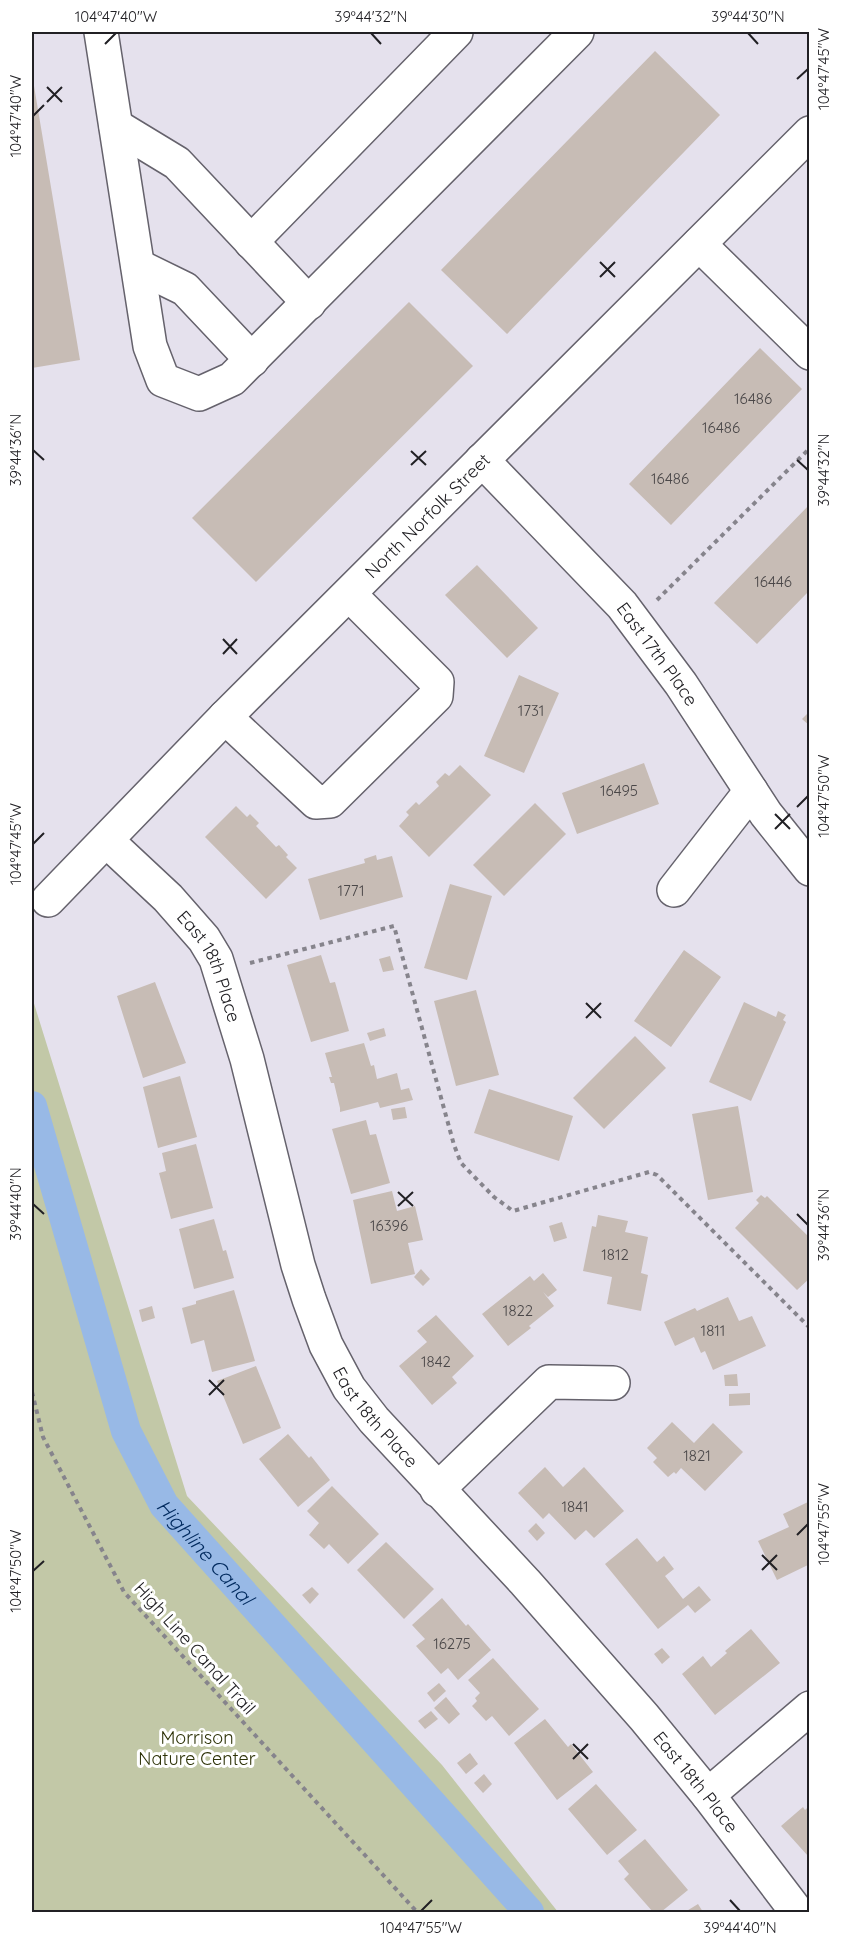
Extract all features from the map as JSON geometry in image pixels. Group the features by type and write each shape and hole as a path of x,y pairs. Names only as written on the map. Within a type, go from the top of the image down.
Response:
{"street":[{"path":"101,32 150,346 164,380 199,394 232,379 252,360 565,36"},
{"path":"251,242 456,32"},
{"path":"116,126 177,163 309,303"},
{"name":"North Norfolk Street","path":"48,900 225,717 810,134"},
{"path":"699,244 810,353"},
{"path":"138,266 185,289 252,360"},
{"name":"East 17th Place","path":"482,460 621,605 681,684 766,814 810,869"},
{"path":"225,717 316,802 330,801 436,696 437,682 349,594"},
{"path":"674,890 751,791"},
{"name":"East 18th Place","path":"107,841 168,898 204,939 216,959 246,1059 298,1265 326,1345 349,1388 374,1420 532,1590 644,1717 708,1795 796,1912"},
{"path":"437,1490 549,1382 613,1383"},
{"path":"708,1795 810,1708"}],"path":[{"path":"654,603 810,448"},
{"path":"250,963 394,926 454,1145 461,1163 494,1197 513,1211 650,1172 657,1175 810,1328"},
{"name":"High Line Canal Trail","path":"32,1392 44,1437 124,1592 417,1912"}],"green space":[{"name":"Morrison Nature Center","path":"32,997 187,1496 442,1765 558,1912 32,1912"}],"building":[{"path":"655,51 720,115 507,334 441,270"},
{"path":"32,74 80,360 32,368"},
{"path":"409,302 473,366 256,582 192,518"},
{"path":"760,348 802,389 671,525 629,484"},
{"path":"810,504 810,590 757,644 714,603"},
{"path":"477,565 538,628 507,658 445,595"},
{"path":"519,675 559,693 524,773 484,756"},
{"path":"810,711 810,726 802,719"},
{"path":"644,763 659,804 577,834 562,793"},
{"path":"460,765 491,795 429,857 399,826 409,815 406,812 416,802 419,805 439,786 436,782 445,773 449,776"},
{"path":"535,803 566,834 504,896 473,865"},
{"path":"236,806 247,817 250,814 259,823 256,826 276,847 279,845 288,855 286,857 297,868 266,899 205,837"},
{"path":"376,855 377,860 392,856 403,897 320,920 308,879 365,863 364,859"},
{"path":"450,884 492,896 467,980 424,968"},
{"path":"684,950 721,977 671,1047 634,1021"},
{"path":"321,955 330,983 335,982 349,1031 311,1042 287,965"},
{"path":"390,956 394,970 383,972 379,959"},
{"path":"155,982 186,1063 143,1078 117,996"},
{"path":"476,990 499,1075 456,1086 434,1001"},
{"path":"744,1002 776,1017 778,1011 786,1015 783,1020 786,1022 751,1101 709,1082"},
{"path":"384,1028 386,1036 370,1041 367,1033"},
{"path":"635,1036 666,1068 604,1129 573,1098"},
{"path":"364,1043 371,1066 374,1065 377,1079 397,1073 401,1090 409,1088 413,1100 380,1108 378,1102 340,1112 334,1083 331,1083 329,1077 332,1077 325,1053"},
{"path":"180,1076 197,1137 158,1148 143,1087"},
{"path":"489,1089 573,1116 559,1161 474,1133"},
{"path":"738,1106 753,1192 708,1200 692,1114"},
{"path":"405,1107 407,1118 393,1120 391,1109"},
{"path":"366,1120 370,1135 376,1134 390,1183 351,1194 332,1129"},
{"path":"196,1144 213,1208 171,1219 159,1173 166,1171 162,1153"},
{"path":"392,1191 397,1211 415,1206 423,1240 408,1243 415,1274 371,1284 353,1200"},
{"path":"761,1195 765,1198 767,1196 810,1238 810,1278 797,1290 735,1228 759,1203 756,1200"},
{"path":"598,1215 628,1221 625,1232 648,1237 641,1273 648,1275 641,1311 607,1304 612,1277 583,1271 592,1226 596,1227"},
{"path":"214,1219 234,1278 194,1289 179,1229"},
{"path":"562,1222 567,1238 554,1242 549,1226"},
{"path":"421,1269 430,1279 423,1286 414,1277"},
{"path":"543,1273 557,1290 548,1297 543,1292 554,1306 508,1346 482,1314 530,1276 534,1281"},
{"path":"234,1290 255,1361 212,1372 204,1340 191,1344 182,1308 196,1304 196,1301"},
{"path":"728,1297 739,1321 752,1316 766,1346 713,1370 705,1351 701,1353 694,1337 675,1346 664,1322"},
{"path":"152,1306 155,1318 142,1322 139,1310"},
{"path":"436,1315 474,1356 452,1377 457,1383 432,1405 399,1366 427,1342 417,1331"},
{"path":"256,1366 281,1428 243,1444 217,1381"},
{"path":"737,1374 738,1386 725,1386 724,1375"},
{"path":"750,1393 750,1405 729,1406 729,1394"},
{"path":"672,1422 694,1443 713,1423 743,1452 705,1491 681,1468 676,1474 674,1472 668,1477 653,1462 657,1458 647,1448"},
{"path":"288,1434 309,1458 311,1456 330,1480 298,1507 259,1459"},
{"path":"545,1467 563,1487 584,1467 624,1511 594,1538 586,1530 575,1540 549,1513 543,1519 518,1493"},
{"path":"332,1486 379,1534 348,1564 329,1544 324,1549 309,1535 319,1523 307,1511"},
{"path":"808,1502 810,1506 810,1564 777,1580 758,1541 789,1527 783,1514"},
{"path":"536,1523 545,1533 537,1541 528,1531"},
{"path":"637,1538 657,1562 664,1556 674,1569 665,1576 683,1599 699,1586 711,1600 695,1613 688,1605 658,1629 605,1564"},
{"path":"386,1542 434,1589 404,1619 357,1570"},
{"path":"312,1587 319,1594 310,1604 302,1595"},
{"path":"442,1598 491,1650 458,1680 448,1668 441,1674 416,1646 425,1639 412,1625"},
{"path":"751,1629 780,1663 715,1715 682,1674 703,1656 711,1667 727,1653 725,1651"},
{"path":"662,1648 670,1657 662,1664 654,1654"},
{"path":"493,1658 539,1709 509,1736 492,1716 486,1721 472,1706 480,1693 468,1680"},
{"path":"439,1683 446,1691 434,1702 427,1693"},
{"path":"446,1697 460,1714 449,1724 434,1708"},
{"path":"431,1711 438,1719 425,1729 418,1721"},
{"path":"545,1719 568,1747 571,1744 593,1772 557,1800 514,1743"},
{"path":"470,1753 478,1764 466,1774 457,1763"},
{"path":"484,1774 492,1784 483,1793 474,1783"},
{"path":"596,1784 637,1830 607,1855 568,1809"},
{"path":"810,1805 810,1854 808,1856 781,1826 803,1807 805,1810"},
{"path":"645,1839 688,1890 661,1912 653,1912 624,1879 629,1874 618,1861"},
{"path":"698,1904 703,1912 685,1912"}],"waterway":[{"name":"Highline Canal","path":"32,1106 126,1431 164,1505 529,1912"}]}
